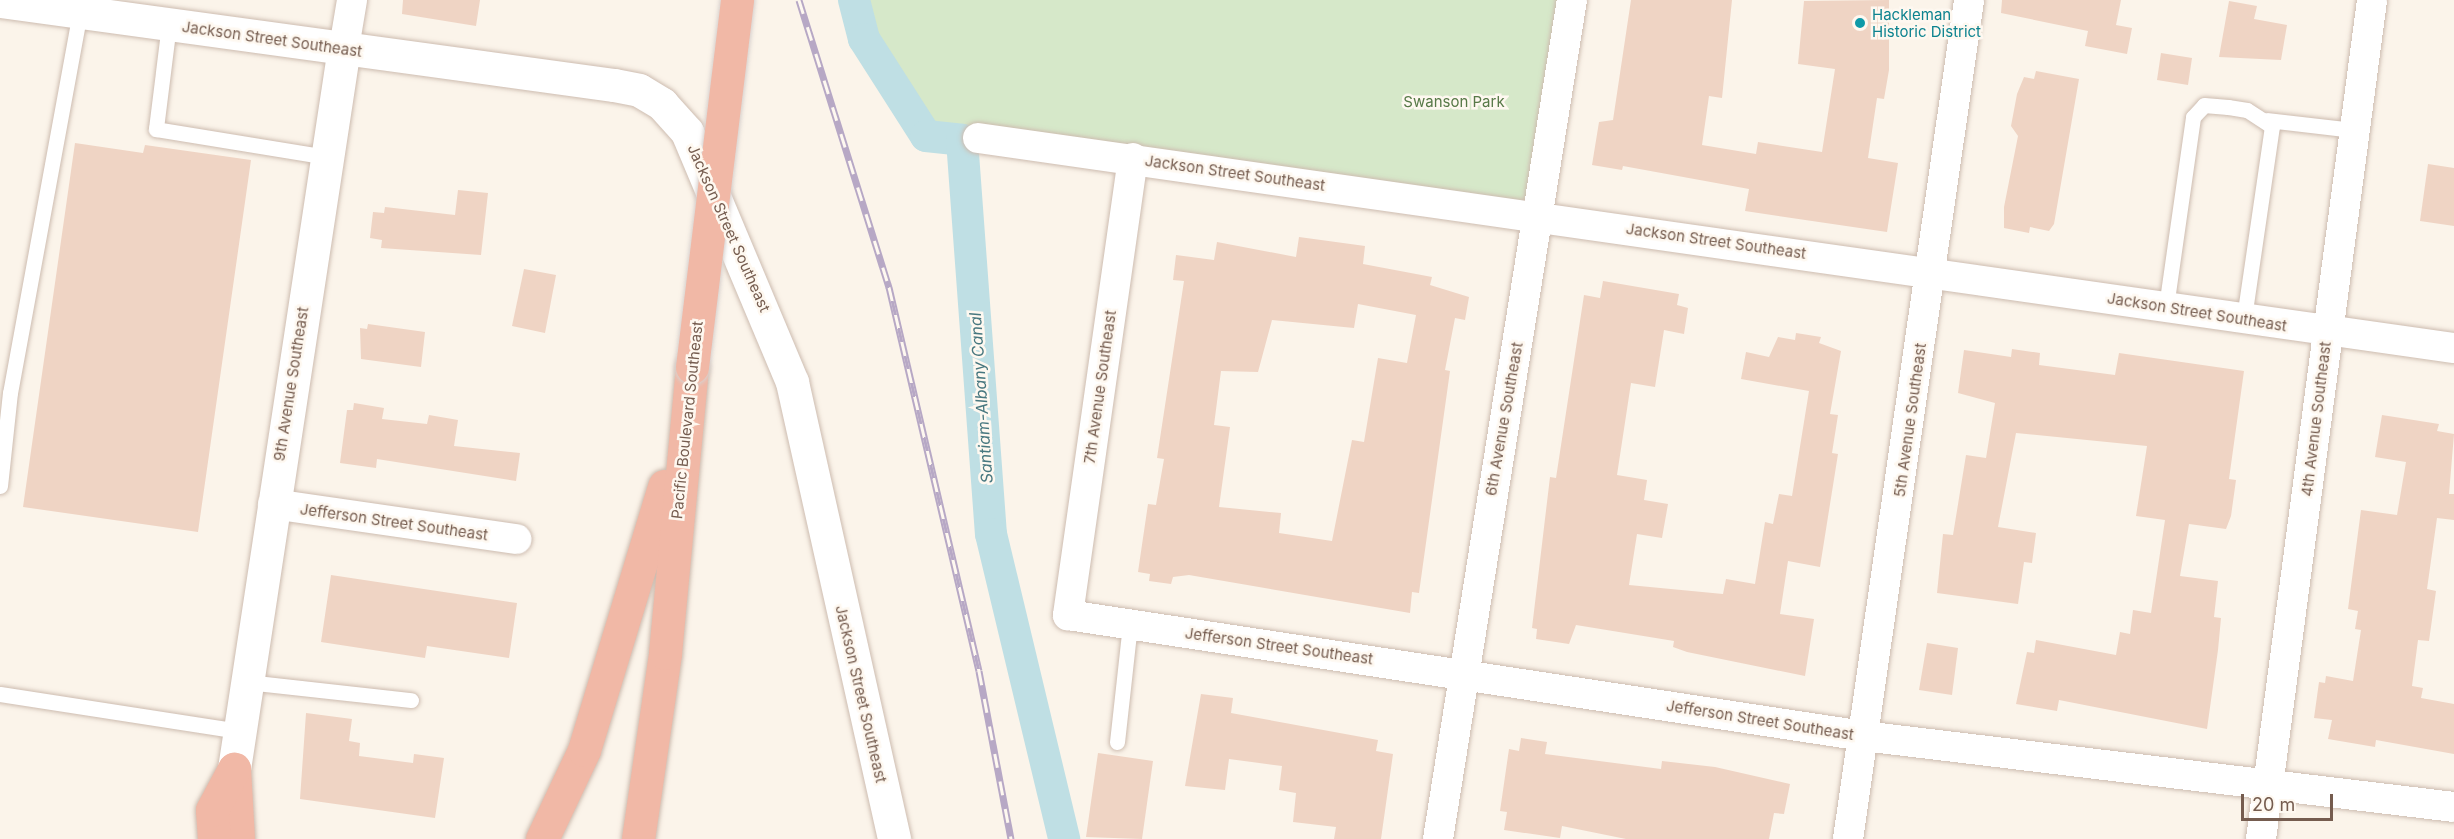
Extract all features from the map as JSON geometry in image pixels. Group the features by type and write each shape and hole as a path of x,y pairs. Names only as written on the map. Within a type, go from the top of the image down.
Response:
{"highway":[{"name":"Pacific Boulevard Southeast","path":"638,839 664,653 684,418 737,0"},
{"path":"542,835 612,670 684,418"},
{"path":"214,839 213,810 234,770"},
{"path":"234,770 238,839"}],"street":[{"name":"9th Avenue Southeast","path":"234,770 352,0"},
{"name":"6th Avenue Southeast","path":"1438,839 1461,672 1539,215 1572,0"},
{"name":"5th Avenue Southeast","path":"1848,839 1932,272 1969,0"},
{"name":"4th Avenue Southeast","path":"2261,839 2373,0"},
{"name":"Jackson Street Southeast","path":"0,1 639,90 662,104 687,132 792,382 894,839"},
{"name":"Jackson Street Southeast","path":"978,138 1539,215 2166,308 2454,348"},
{"name":"7th Avenue Southeast","path":"1068,615 1133,159"},
{"name":"Jefferson Street Southeast","path":"273,504 516,539"},
{"name":"Jefferson Street Southeast","path":"1068,615 1461,672 1863,736 2454,807"}],"lane":[{"path":"0,486 10,393 80,12"},
{"path":"169,24 156,129 327,157"},
{"path":"2166,308 2196,112 2210,104 2247,110 2267,120 2354,130"},
{"path":"2244,319 2272,138 2267,120"},
{"path":"1117,742 1130,625"},
{"path":"247,682 411,700"},
{"path":"0,694 239,731"}],"green space":[{"name":"Swanson Park","path":"854,0 1572,0 1539,215 926,136 864,39"}],"building":[{"path":"403,0 480,0 476,26 402,14"},
{"path":"1631,0 1732,0 1722,98 1709,96 1702,145 1756,154 1758,142 1822,152 1835,69 1798,64 1804,1 1889,0 1889,70 1884,99 1877,98 1868,158 1898,163 1887,232 1745,211 1749,189 1623,166 1622,170 1592,165 1599,122 1613,120"},
{"path":"2002,0 2121,0 2116,25 2132,28 2127,54 2085,46 2088,31 2001,13"},
{"path":"2229,1 2257,6 2254,19 2287,25 2281,60 2219,57"},
{"path":"2161,53 2192,58 2188,85 2157,80"},
{"path":"2036,71 2079,79 2054,224 2049,231 2030,227 2029,233 2004,228 2004,207 2018,136 2011,126 2017,94 2024,77 2034,79"},
{"path":"75,143 143,153 145,145 251,160 198,532 23,507"},
{"path":"2428,164 2454,168 2454,226 2420,221"},
{"path":"458,190 488,193 481,255 381,248 382,240 370,238 373,212 384,213 385,207 455,215"},
{"path":"1299,237 1365,246 1363,264 1432,277 1430,285 1469,297 1465,320 1455,318 1445,370 1450,371 1419,593 1412,592 1410,613 1189,575 1173,577 1171,584 1149,581 1150,574 1138,572 1148,504 1156,505 1164,459 1157,458 1184,281 1173,280 1176,255 1214,260 1217,242 1296,257","holes":["1358,304 1416,315 1407,363 1378,358 1364,442 1352,440 1332,541 1279,533 1281,513 1219,507 1230,427 1214,425 1221,371 1258,372 1272,320 1354,328"]},
{"path":"524,269 556,275 545,333 512,326"},
{"path":"1603,281 1679,294 1677,305 1688,308 1684,334 1664,330 1655,387 1631,383 1617,475 1647,480 1644,500 1668,504 1662,538 1637,534 1629,585 1723,594 1726,579 1755,584 1765,522 1773,524 1779,494 1792,496 1809,391 1741,379 1746,352 1769,357 1778,337 1795,340 1796,333 1821,337 1819,343 1841,351 1830,414 1838,415 1832,453 1838,454 1820,567 1788,561 1780,614 1814,619 1805,676 1687,652 1673,647 1674,641 1576,625 1569,644 1536,639 1537,629 1532,628 1550,477 1556,478 1584,295 1600,298"},
{"path":"368,324 425,332 421,367 361,359 360,328 367,329"},
{"path":"2012,349 2040,353 2039,365 2115,375 2119,353 2244,371 2229,479 2236,480 2231,516 2226,529 2189,524 2180,576 2218,581 2214,617 2221,618 2207,729 2059,700 2057,711 2016,704 2027,652 2034,653 2036,640 2116,655 2120,632 2130,634 2133,610 2151,613 2165,520 2136,516 2147,446 2016,433 1998,527 2036,533 2032,563 2024,562 2018,604 1937,593 1943,534 1953,535 1966,455 1986,458 1995,403 1958,393 1964,350 2011,357"},
{"path":"354,403 384,408 382,419 427,424 429,415 458,420 454,446 520,453 516,481 377,459 376,468 340,463 347,410 353,410"},
{"path":"2382,415 2439,424 2437,431 2454,434 2449,494 2454,494 2454,520 2437,518 2427,589 2436,591 2429,641 2418,640 2412,686 2423,688 2421,698 2454,704 2454,754 2376,740 2375,747 2328,739 2332,720 2314,718 2319,682 2325,683 2326,676 2353,681 2361,630 2355,629 2358,611 2348,609 2361,510 2397,515 2406,462 2375,457"},
{"path":"331,575 517,603 509,658 427,646 425,658 321,642"},
{"path":"1927,643 1958,648 1952,695 1919,690"},
{"path":"1201,694 1233,698 1231,713 1378,740 1376,751 1393,754 1381,839 1334,839 1336,827 1293,822 1296,793 1279,790 1282,766 1229,759 1225,790 1185,786"},
{"path":"306,713 352,719 349,741 360,743 359,756 413,763 414,754 444,758 435,818 300,799"},
{"path":"1521,738 1547,742 1545,754 1661,769 1662,761 1715,767 1790,784 1784,814 1774,813 1769,839 1626,839 1562,826 1560,838 1504,830 1507,812 1500,811 1509,749 1519,751"},
{"path":"1098,753 1153,761 1142,839 1086,837"}],"waterway":[{"name":"Santiam-Albany Canal","path":"854,0 864,39 926,136 962,140 991,534 1064,839"}],"railway":[{"path":"799,0 889,287 979,671 1011,839"}],"place":[{"name":"Hackleman Historic District","path":"1860,23"}]}
